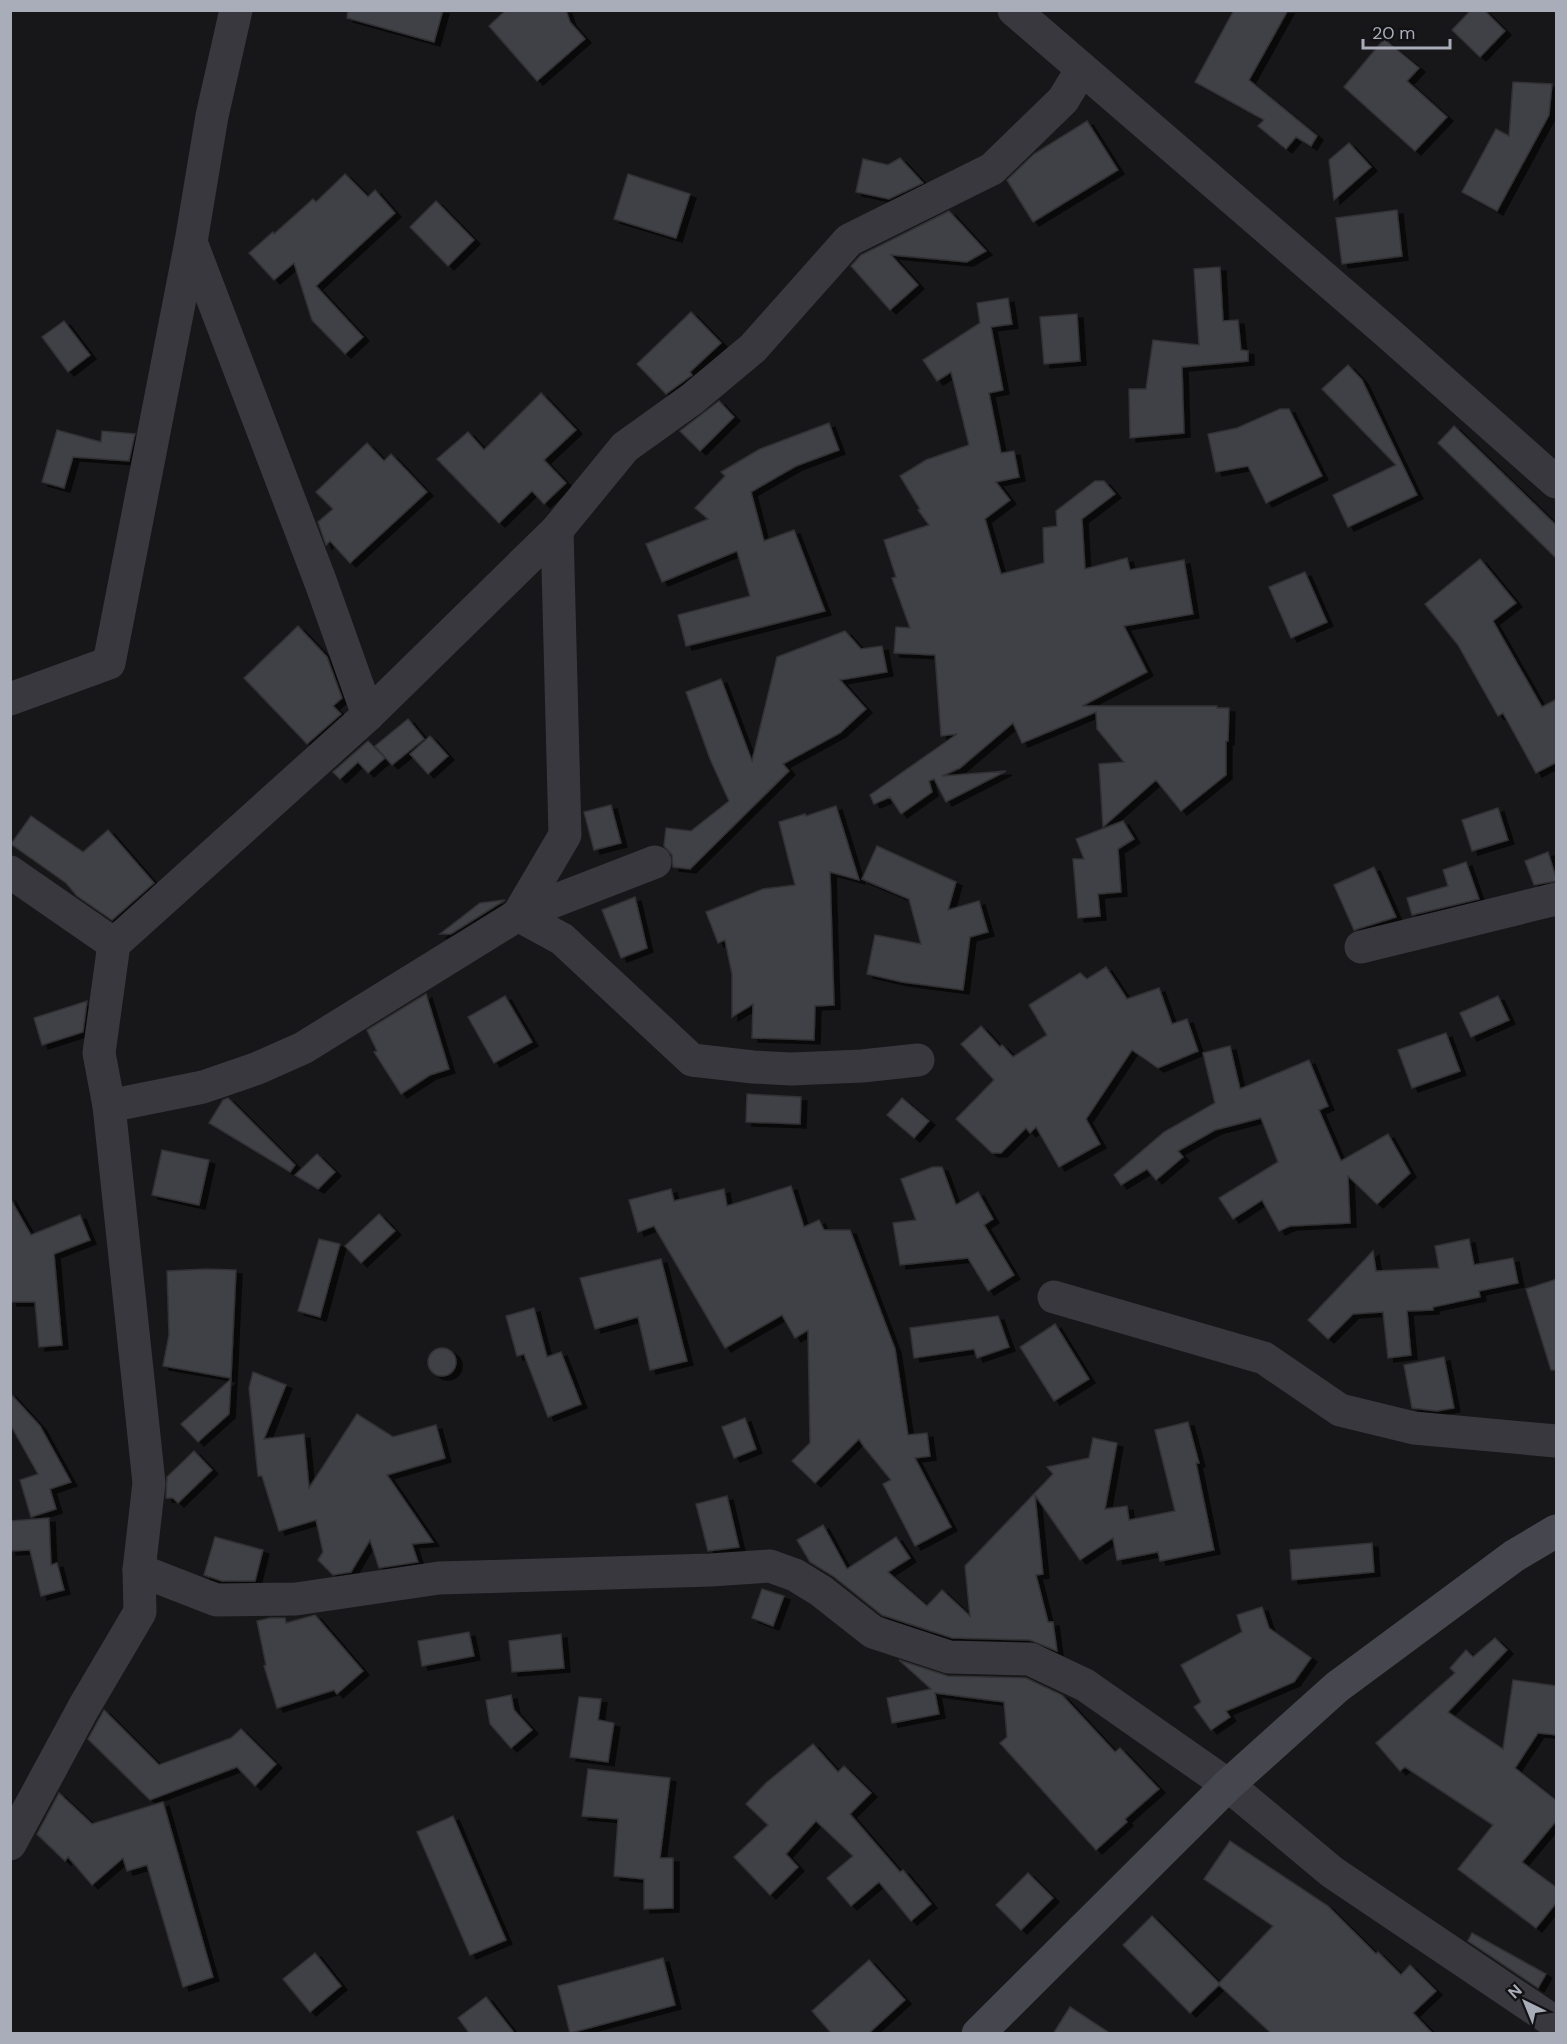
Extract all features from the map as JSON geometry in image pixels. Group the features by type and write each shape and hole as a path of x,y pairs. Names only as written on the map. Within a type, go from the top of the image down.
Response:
{"street":[{"path":"10,699 109,663 191,242 212,116 236,10"},
{"path":"1014,10 1557,482"},
{"path":"10,1844 84,1707 140,1612 139,1570 149,1483 109,1106 99,1053 114,944 368,715 557,530 626,447 692,399 753,348 849,240 992,169 1063,100 1082,69"},
{"path":"191,242 321,584 368,715"},
{"path":"518,915 565,835 557,530"},
{"path":"109,1106 203,1087 258,1068 303,1048 518,915 654,862"},
{"path":"10,872 114,944"},
{"path":"1361,947 1557,899"},
{"path":"518,915 562,939 692,1060 791,1069 862,1066 918,1060"},
{"path":"1054,1297 1264,1358 1340,1410 1414,1428 1557,1441"},
{"path":"978,2034 1228,1785 1337,1687 1514,1556 1557,1531"},
{"path":"139,1570 216,1600 296,1599 439,1578 711,1570 770,1566 795,1575 820,1591 873,1632 949,1657 1030,1659 1085,1685 1228,1785 1332,1872 1557,2023"}],"building":[{"path":"348,10 443,10 434,42 347,18"},
{"path":"506,10 566,10 570,22 585,39 537,81 489,26"},
{"path":"1234,10 1288,10 1249,80 1317,136 1311,146 1296,137 1286,149 1258,126 1264,120 1195,82"},
{"path":"1471,10 1484,10 1505,31 1480,57 1452,30"},
{"path":"1384,39 1419,68 1407,81 1447,117 1415,151 1344,87"},
{"path":"1513,82 1552,84 1549,115 1497,211 1462,192 1496,129 1509,136"},
{"path":"1087,121 1118,170 1033,222 1007,180 1034,154"},
{"path":"1349,143 1371,167 1334,200 1329,160"},
{"path":"900,158 923,183 889,199 856,192 863,159 888,165"},
{"path":"345,174 368,197 375,190 395,213 316,286 363,337 345,354 312,320 294,263 274,280 249,253 313,199 316,202"},
{"path":"628,174 690,194 676,238 614,219"},
{"path":"436,201 474,240 448,266 410,227"},
{"path":"1397,210 1402,256 1342,264 1336,218"},
{"path":"949,211 986,251 967,262 891,255 918,285 890,310 851,266 861,255"},
{"path":"1220,267 1223,321 1238,320 1241,350 1248,351 1248,361 1182,367 1184,433 1130,438 1129,389 1146,389 1153,340 1199,345 1194,269"},
{"path":"1008,298 1012,324 991,327 1003,390 989,393 1001,453 1014,451 1019,477 996,482 1010,500 985,519 1001,574 1044,563 1043,528 1057,526 1056,511 1095,481 1104,481 1115,494 1082,519 1085,569 1127,558 1130,570 1184,560 1193,614 1124,626 1147,672 1082,706 1217,706 1217,708 1229,708 1226,775 1181,811 1156,780 1103,827 1099,764 1124,762 1097,729 1096,712 1022,743 1013,723 960,768 942,776 1006,771 946,802 934,779 929,781 932,792 901,814 890,797 874,804 870,795 957,734 941,736 935,655 894,653 896,627 910,628 892,578 896,577 884,540 929,525 918,510 920,509 900,476 926,460 969,445 951,372 937,381 923,360 980,323 977,303"},
{"path":"691,312 721,343 690,372 692,375 666,394 637,364"},
{"path":"1077,314 1080,361 1044,364 1040,317"},
{"path":"64,321 90,355 68,372 42,337"},
{"path":"1348,365 1362,380 1417,495 1348,527 1333,495 1396,465 1322,389"},
{"path":"541,393 576,430 544,460 566,483 544,504 532,491 499,523 437,459 468,432 484,450"},
{"path":"719,401 734,417 700,451 680,431"},
{"path":"1280,409 1289,409 1322,476 1266,503 1248,466 1216,472 1208,434 1237,428"},
{"path":"829,423 839,450 796,466 751,492 764,541 794,530 825,611 686,646 678,615 750,596 737,551 662,582 646,544 708,519 695,508 725,476 721,472 760,449"},
{"path":"1454,426 1557,526 1557,559 1438,443"},
{"path":"57,430 101,442 102,431 135,434 129,461 73,457 64,488 42,482"},
{"path":"367,443 384,461 391,454 427,492 350,563 330,541 326,545 318,522 333,509 316,492"},
{"path":"1480,559 1516,603 1493,621 1542,707 1557,699 1557,762 1536,773 1503,713 1498,716 1458,645 1425,604"},
{"path":"1305,572 1327,622 1291,638 1269,587"},
{"path":"298,626 327,657 342,698 333,706 341,714 307,744 244,678"},
{"path":"845,631 861,649 882,646 887,672 840,680 866,709 840,733 783,764 789,771 690,869 673,867 672,855 664,846 666,828 691,831 729,801 710,759 686,692 721,679 752,761 777,657"},
{"path":"408,719 424,739 392,765 375,746"},
{"path":"430,736 448,756 428,774 410,754"},
{"path":"368,741 385,758 368,773 358,762 340,779 333,772"},
{"path":"611,805 621,843 594,850 584,812"},
{"path":"836,806 859,880 830,872 834,1005 815,1006 814,1040 752,1038 753,1004 732,1017 732,974 725,940 718,943 706,912 763,889 795,885 779,822"},
{"path":"1498,808 1508,840 1472,851 1462,820"},
{"path":"31,816 83,852 108,830 154,883 112,920 77,896 66,883 11,844"},
{"path":"1123,821 1134,839 1118,849 1121,892 1098,894 1100,916 1078,918 1073,859 1084,859 1076,839"},
{"path":"877,846 956,882 948,910 979,901 988,932 970,937 963,990 902,982 867,974 875,935 921,944 909,899 862,879"},
{"path":"1548,852 1557,881 1534,885 1525,861"},
{"path":"1466,862 1479,899 1412,915 1407,898 1448,886 1443,870"},
{"path":"1374,867 1396,917 1354,930 1334,885"},
{"path":"635,897 647,948 621,958 602,910"},
{"path":"505,900 451,934 440,934 480,903"},
{"path":"1106,967 1127,999 1159,988 1172,1024 1187,1019 1198,1051 1158,1068 1132,1050 1086,1119 1100,1144 1059,1167 1036,1127 1030,1133 1026,1128 1001,1153 992,1153 956,1119 994,1080 961,1044 981,1026 1000,1047 1002,1045 1013,1057 1047,1035 1029,1005 1080,973 1087,979"},
{"path":"426,994 449,1069 430,1075 401,1094 374,1052 377,1051 367,1030"},
{"path":"505,996 532,1042 494,1063 468,1017"},
{"path":"1498,996 1509,1020 1471,1037 1460,1013"},
{"path":"87,1001 83,1032 42,1045 34,1018"},
{"path":"1446,1033 1460,1071 1412,1088 1398,1050"},
{"path":"1230,1046 1240,1089 1309,1060 1328,1106 1319,1110 1341,1161 1388,1134 1410,1173 1377,1204 1348,1176 1350,1223 1290,1226 1279,1231 1262,1200 1233,1219 1219,1198 1278,1162 1261,1118 1215,1130 1178,1151 1183,1157 1156,1180 1147,1169 1121,1185 1114,1175 1164,1132 1215,1103 1203,1053"},
{"path":"747,1094 801,1097 800,1124 746,1122"},
{"path":"228,1098 295,1165 290,1172 209,1123 223,1100"},
{"path":"902,1098 929,1121 914,1138 887,1115"},
{"path":"162,1150 209,1160 199,1205 152,1195"},
{"path":"317,1154 335,1172 318,1189 295,1175"},
{"path":"933,1167 942,1167 956,1205 978,1192 993,1219 984,1225 1014,1275 988,1291 968,1258 900,1265 893,1223 916,1220 901,1179"},
{"path":"791,1186 804,1227 819,1220 824,1230 850,1230 895,1349 908,1435 927,1433 930,1456 915,1458 951,1527 915,1546 883,1484 891,1480 859,1439 815,1483 792,1461 810,1443 808,1330 795,1338 782,1315 725,1348 654,1226 638,1232 629,1200 671,1189 674,1201 724,1189 727,1206"},
{"path":"10,1198 31,1235 80,1215 90,1240 54,1254 62,1345 39,1347 35,1302 11,1302"},
{"path":"379,1214 395,1231 361,1263 345,1246"},
{"path":"319,1239 340,1244 320,1317 298,1311"},
{"path":"1469,1239 1474,1265 1513,1258 1518,1283 1479,1291 1480,1297 1433,1307 1433,1310 1407,1311 1411,1355 1388,1358 1383,1312 1353,1314 1328,1339 1308,1320 1373,1251 1376,1271 1439,1268 1435,1246"},
{"path":"661,1259 687,1361 650,1370 638,1317 595,1329 580,1278"},
{"path":"236,1270 231,1378 163,1366 169,1335 167,1271"},
{"path":"1557,1279 1557,1370 1551,1370 1526,1289"},
{"path":"534,1308 547,1357 561,1352 581,1404 548,1417 524,1354 517,1356 506,1316"},
{"path":"998,1316 1009,1347 977,1358 974,1349 914,1358 910,1328"},
{"path":"1055,1324 1089,1379 1054,1401 1020,1347"},
{"path":"442,1348 452,1352 456,1362 452,1372 442,1376 432,1372 428,1362 432,1352"},
{"path":"1444,1357 1454,1408 1437,1411 1412,1408 1404,1365"},
{"path":"253,1372 286,1385 264,1439 304,1434 309,1488 357,1414 393,1437 436,1425 445,1458 387,1475 433,1542 412,1544 418,1562 379,1568 370,1540 351,1572 333,1575 318,1560 323,1552 316,1520 279,1531 262,1476 258,1476 249,1388"},
{"path":"231,1379 229,1414 198,1442 181,1424"},
{"path":"10,1393 40,1426 71,1482 50,1489 56,1509 31,1517 20,1480 38,1474 10,1424"},
{"path":"745,1418 756,1449 734,1458 722,1427"},
{"path":"1188,1422 1199,1463 1196,1463 1214,1550 1160,1561 1158,1552 1117,1560 1113,1538 1080,1560 1035,1495 1043,1574 1036,1575 1048,1622 1053,1622 1057,1651 1030,1640 952,1638 882,1615 833,1576 810,1562 797,1540 823,1525 847,1569 896,1537 910,1558 888,1572 927,1606 942,1590 970,1616 965,1566 1053,1474 1047,1467 1089,1458 1093,1438 1117,1443 1105,1509 1127,1506 1129,1520 1175,1511 1155,1430"},
{"path":"194,1451 212,1470 178,1503 173,1498 166,1498 167,1477"},
{"path":"727,1496 739,1547 708,1551 696,1504"},
{"path":"49,1518 51,1565 57,1563 64,1590 41,1596 30,1550 10,1551 10,1521"},
{"path":"215,1537 263,1550 255,1581 222,1581 204,1575"},
{"path":"1372,1543 1374,1572 1292,1580 1290,1550"},
{"path":"762,1589 784,1596 773,1626 752,1618"},
{"path":"1262,1607 1269,1628 1311,1658 1294,1682 1226,1711 1230,1717 1211,1730 1194,1707 1201,1702 1181,1665 1242,1632 1237,1615"},
{"path":"315,1615 363,1671 337,1694 334,1690 277,1708 264,1666 266,1665 257,1621 285,1618 286,1623"},
{"path":"469,1632 474,1656 422,1666 418,1641"},
{"path":"561,1634 564,1668 512,1672 509,1641"},
{"path":"1495,1638 1507,1650 1448,1712 1503,1749 1513,1680 1557,1686 1557,1735 1538,1733 1515,1768 1557,1801 1557,1820 1522,1862 1557,1888 1557,1902 1536,1928 1458,1869 1493,1825 1405,1767 1400,1771 1376,1743 1455,1673 1450,1668 1466,1650 1473,1657"},
{"path":"899,1660 948,1676 1026,1678 1062,1695 1115,1752 1120,1748 1159,1789 1125,1819 1127,1822 1096,1850 1000,1743 1007,1737 1004,1702 935,1693 939,1714 892,1723 887,1698 931,1689"},
{"path":"511,1695 514,1710 532,1730 511,1748 490,1724 486,1700"},
{"path":"579,1697 601,1699 598,1720 614,1723 608,1762 570,1757"},
{"path":"104,1710 159,1765 231,1738 241,1729 276,1764 255,1786 237,1767 150,1800 88,1739"},
{"path":"813,1744 838,1772 844,1766 871,1793 850,1814 900,1872 903,1870 931,1904 911,1921 879,1882 851,1906 827,1878 853,1856 816,1821 786,1854 798,1867 770,1895 734,1857 768,1825 746,1804 766,1783"},
{"path":"588,1769 670,1778 660,1858 673,1858 673,1908 644,1909 644,1879 614,1876 618,1819 582,1816"},
{"path":"59,1793 92,1824 163,1802 213,1977 183,1987 147,1865 127,1871 123,1858 92,1885 68,1857 65,1861 37,1834"},
{"path":"453,1816 506,1940 470,1955 417,1832"},
{"path":"1230,1841 1328,1906 1376,1954 1378,1952 1401,1975 1410,1965 1436,1991 1413,2013 1433,2034 1272,2034 1219,1985 1190,2013 1123,1945 1152,1916 1219,1983 1273,1926 1204,1879"},
{"path":"1028,1873 1053,1898 1021,1930 996,1905"},
{"path":"1472,1933 1546,1974 1538,1988 1468,1941"},
{"path":"315,1953 341,1986 310,2012 283,1979"},
{"path":"663,1958 675,2005 570,2033 558,1986"},
{"path":"869,1960 905,2000 868,2034 832,2034 812,2011"},
{"path":"486,1997 515,2034 470,2034 458,2018"},
{"path":"1070,2007 1111,2034 1053,2034"}]}
